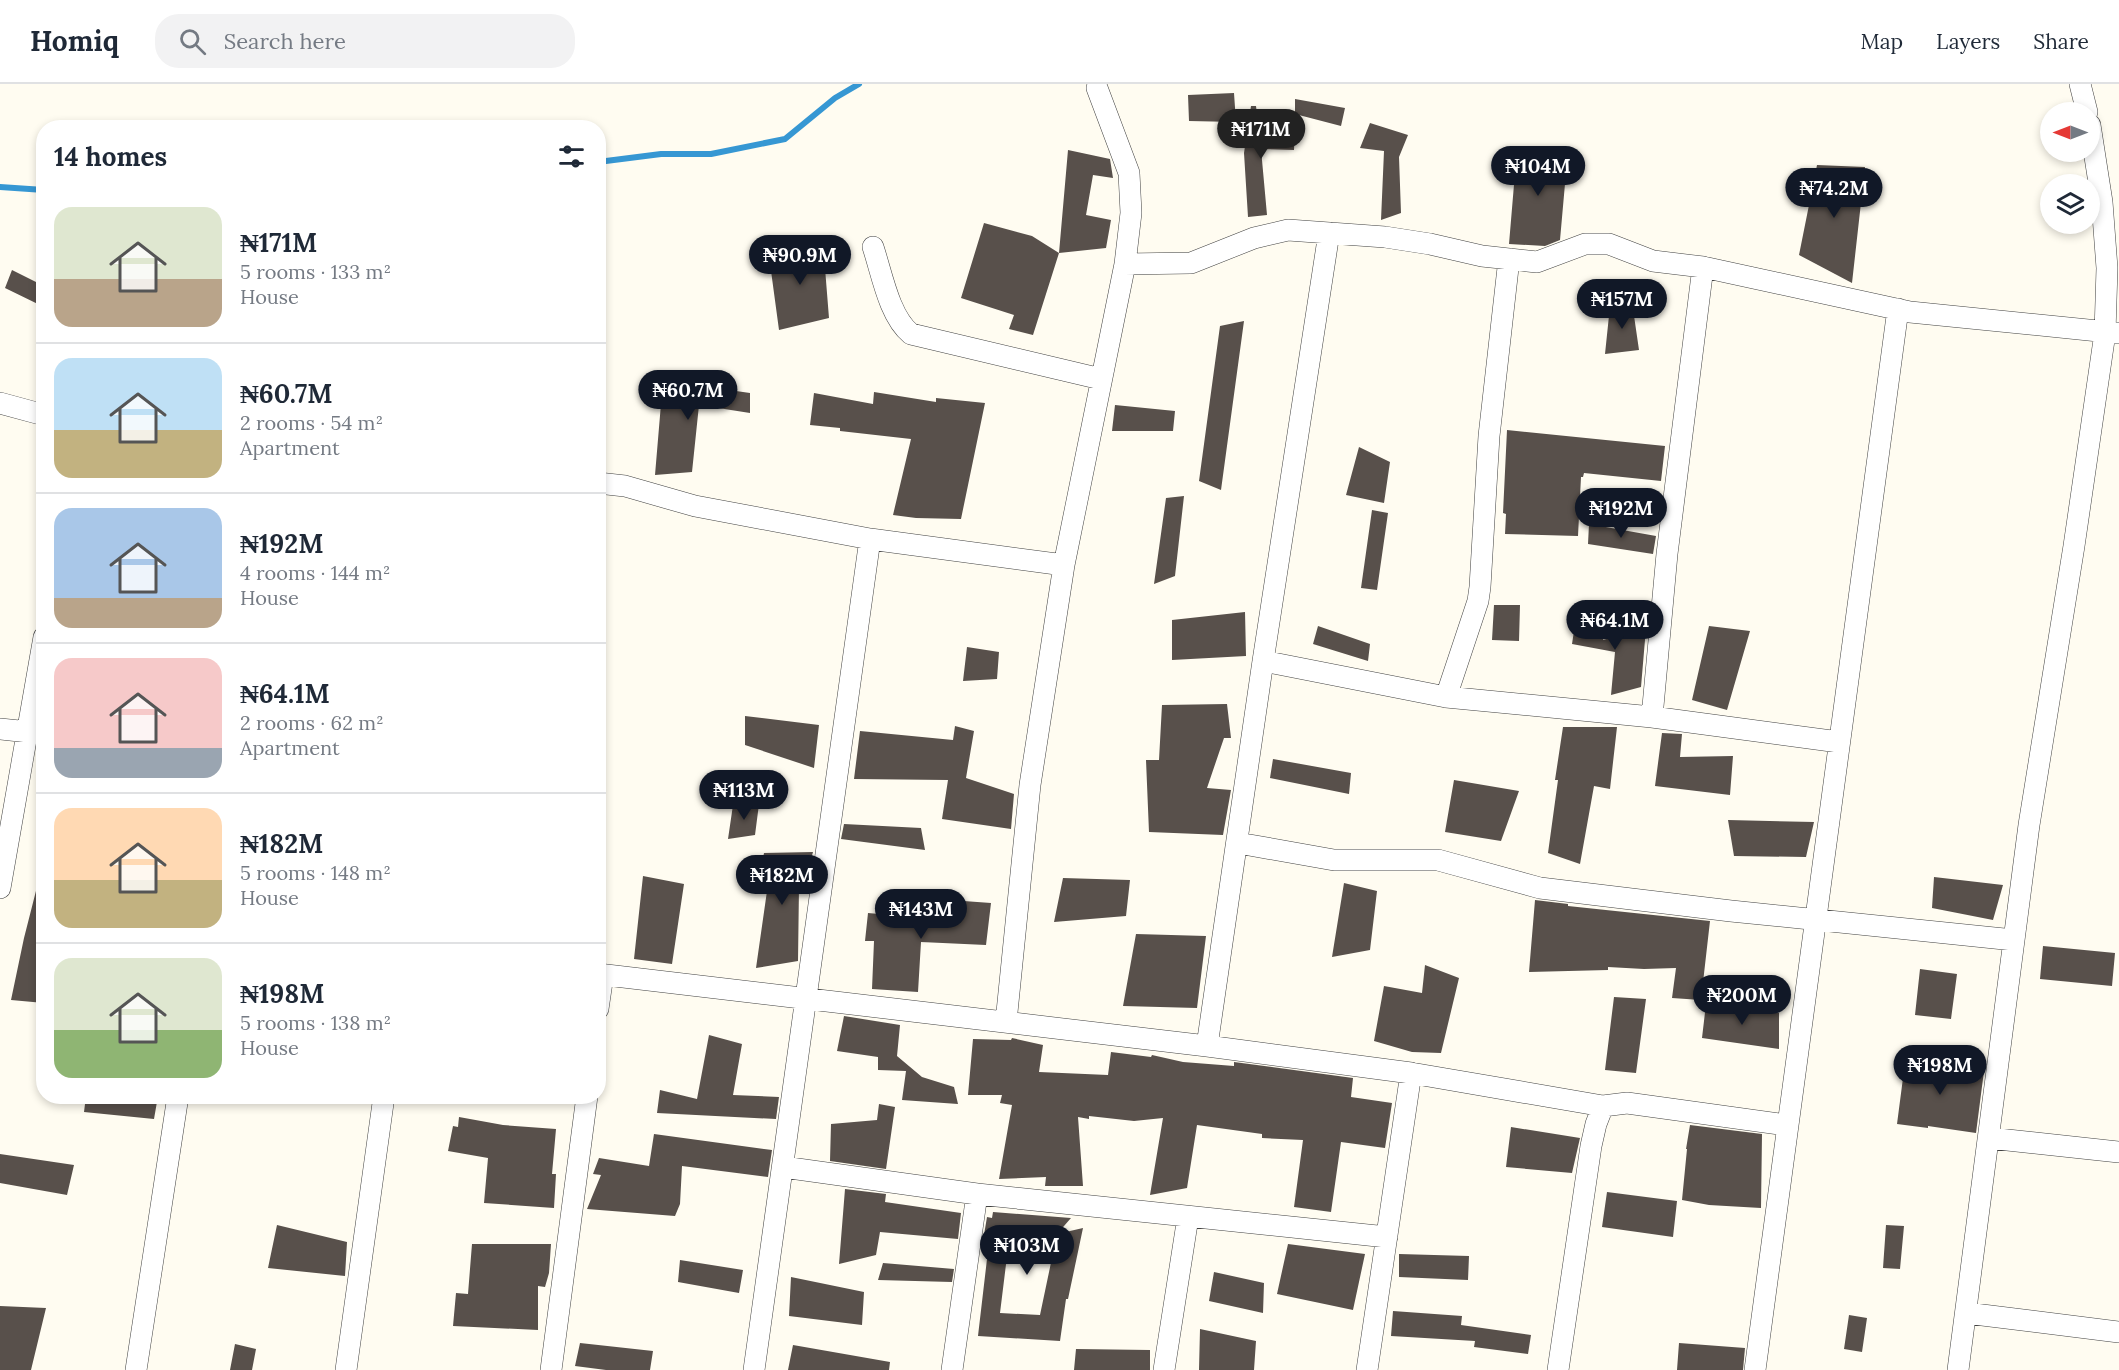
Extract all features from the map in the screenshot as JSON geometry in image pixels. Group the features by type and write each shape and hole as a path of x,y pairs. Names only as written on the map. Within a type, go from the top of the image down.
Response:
{"street":[{"path":"2080,84 2084,102"},
{"path":"1006,1022 1030,785 1064,565 1125,264 1131,213 1129,173 1097,88"},
{"path":"1958,1370 2029,825 2074,546 2112,333 2102,202 2096,162"},
{"path":"1125,264 1191,263 1254,238 1288,230 1418,242 1482,256 1537,262 1585,244 1609,244 1653,261 1703,267 1910,312 2112,333"},
{"path":"1208,1046 1263,661 1329,233"},
{"path":"873,247 896,315 902,327 911,334 1101,379"},
{"path":"1446,697 1478,602 1489,436 1509,259"},
{"path":"1652,717 1667,554 1703,267"},
{"path":"1755,1370 1898,309"},
{"path":"0,404 36,413"},
{"path":"606,484 625,486 695,506 870,539 1064,565"},
{"path":"754,1370 870,539"},
{"path":"1263,661 1446,697 1652,717 1839,742"},
{"path":"0,888 36,684"},
{"path":"0,729 28,732"},
{"path":"1238,843 1334,860 1438,860 1540,888 2014,940"},
{"path":"606,976 1208,1046 1411,1072 1603,1106 1627,1103 1787,1125"},
{"path":"1367,1370 1411,1072"},
{"path":"136,1370 177,1104"},
{"path":"346,1370 383,1104"},
{"path":"551,1370 586,1104"},
{"path":"1558,1370 1592,1146 1596,1124 1603,1106"},
{"path":"1989,1138 2119,1152"},
{"path":"783,1167 977,1194 1387,1238"},
{"path":"952,1370 977,1194"},
{"path":"1164,1370 1188,1217"},
{"path":"1966,1313 2119,1332"}],"building":[{"path":"1234,93 1236,122 1189,121 1188,95"},
{"path":"1295,99 1345,108 1341,126 1295,114"},
{"path":"1251,106 1256,106 1259,131 1295,128 1294,150 1261,149 1267,215 1248,217 1244,153"},
{"path":"1370,123 1408,135 1399,157 1401,213 1381,220 1384,151 1360,148"},
{"path":"1517,149 1568,150 1560,240 1545,246 1509,244"},
{"path":"1068,150 1110,159 1113,178 1093,175 1086,215 1111,220 1106,248 1059,253"},
{"path":"1817,165 1865,167 1852,283 1799,255"},
{"path":"984,223 1032,236 1059,253 1033,335 1009,329 1014,315 961,298"},
{"path":"823,243 829,318 779,330 769,256"},
{"path":"12,270 36,282 36,303 5,288"},
{"path":"1632,302 1639,350 1605,354 1610,306"},
{"path":"1244,321 1221,490 1199,481 1220,326"},
{"path":"663,380 701,382 701,386 750,393 750,413 699,405 692,472 655,475"},
{"path":"874,392 936,402 936,398 985,403 961,519 893,515 911,439 840,431 840,428 810,425 814,393 873,404"},
{"path":"1115,405 1175,411 1173,431 1112,431"},
{"path":"1507,430 1665,446 1661,481 1584,473 1581,477 1578,536 1505,534 1506,514 1503,513"},
{"path":"1359,447 1390,462 1384,503 1346,495"},
{"path":"1184,496 1175,576 1154,584 1166,498"},
{"path":"1372,510 1388,513 1377,590 1361,588"},
{"path":"1589,524 1656,536 1653,554 1588,544"},
{"path":"1494,605 1520,605 1519,641 1492,640"},
{"path":"1245,612 1246,656 1172,660 1172,620"},
{"path":"1611,616 1603,640 1646,628 1641,687 1611,695 1615,652 1572,644 1576,618"},
{"path":"1318,626 1370,644 1368,661 1313,644"},
{"path":"1709,626 1750,631 1727,710 1692,700"},
{"path":"967,647 999,652 997,679 963,681"},
{"path":"1227,704 1231,738 1224,738 1207,788 1231,790 1223,835 1149,832 1146,760 1159,760 1162,705"},
{"path":"745,716 819,725 814,768 745,745"},
{"path":"955,726 974,731 966,778 1014,794 1011,829 942,819 948,780 854,779 860,731 953,740"},
{"path":"1563,727 1617,727 1610,789 1594,786 1580,864 1548,853"},
{"path":"1662,733 1682,734 1680,757 1733,756 1730,795 1655,786"},
{"path":"1273,759 1351,773 1349,794 1270,778"},
{"path":"1454,780 1519,791 1501,841 1445,832"},
{"path":"759,804 755,835 728,839 733,805"},
{"path":"1728,820 1814,822 1806,857 1734,856"},
{"path":"844,824 921,828 925,850 841,839"},
{"path":"813,852 803,887 799,886 798,961 756,968 768,884 758,883 764,853"},
{"path":"643,876 684,884 672,964 634,959"},
{"path":"1934,877 2003,885 1993,920 1932,908"},
{"path":"1063,878 1130,880 1126,916 1054,922"},
{"path":"1344,883 1377,891 1370,950 1332,957"},
{"path":"36,891 36,1002 11,1000"},
{"path":"936,899 991,903 986,945 921,942 918,992 872,989 874,941 865,941 868,913 934,919"},
{"path":"1535,900 1568,904 1568,906 1710,921 1701,1000 1672,998 1676,968 1608,967 1608,970 1529,972"},
{"path":"1136,934 1206,936 1197,1008 1123,1006"},
{"path":"2043,946 2115,953 2112,986 2040,979"},
{"path":"1425,965 1459,978 1441,1053 1412,1052 1374,1041 1384,986 1422,993"},
{"path":"1920,969 1957,974 1951,1019 1915,1015"},
{"path":"1614,997 1646,999 1636,1073 1605,1070"},
{"path":"1706,1004 1779,1013 1779,1049 1702,1038"},
{"path":"844,1016 900,1025 897,1056 922,1077 954,1087 958,1104 902,1100 906,1071 878,1070 878,1057 837,1051"},
{"path":"709,1035 742,1044 733,1095 779,1097 776,1119 657,1113 660,1090 697,1099"},
{"path":"1012,1038 1043,1045 1039,1072 1108,1075 1111,1052 1151,1057 1152,1055 1183,1062 1234,1066 1234,1062 1353,1078 1351,1097 1392,1103 1385,1148 1341,1142 1331,1212 1294,1207 1303,1140 1262,1138 1262,1134 1197,1125 1187,1188 1150,1195 1163,1118 1134,1121 1078,1117 1083,1186 1045,1186 1046,1177 999,1179 1012,1105 1000,1103 1002,1095 968,1095 973,1039 1011,1040"},
{"path":"1906,1055 1937,1059 1936,1064 1984,1071 1976,1133 1897,1124"},
{"path":"85,1104 157,1104 154,1119 84,1112"},
{"path":"879,1104 895,1107 886,1169 830,1161 831,1124 877,1120"},
{"path":"459,1117 503,1125 556,1129 552,1174 556,1174 554,1208 484,1203 488,1158 448,1151 453,1126 458,1127"},
{"path":"1690,1125 1762,1134 1761,1208 1709,1205 1682,1200"},
{"path":"1511,1127 1580,1138 1572,1173 1506,1167"},
{"path":"654,1134 772,1150 768,1177 682,1166 680,1204 675,1216 587,1209 601,1175 593,1174 599,1158 649,1166"},
{"path":"0,1154 74,1165 67,1195 0,1183"},
{"path":"845,1189 886,1194 885,1202 961,1213 958,1239 880,1232 876,1255 839,1264"},
{"path":"1607,1192 1677,1201 1673,1237 1602,1227"},
{"path":"993,1212 1071,1218 1057,1234 1083,1228 1068,1299 1066,1299 1060,1341 978,1336 989,1242 983,1241 987,1217 992,1218","holes":["1010,1232 1057,1234 1040,1315 1000,1313"]},
{"path":"277,1225 347,1242 345,1276 268,1268"},
{"path":"1886,1225 1904,1226 1900,1269 1883,1268"},
{"path":"472,1244 551,1244 549,1273 545,1287 538,1286 538,1330 453,1326 456,1293 468,1294"},
{"path":"1288,1244 1365,1254 1353,1310 1277,1294"},
{"path":"1399,1254 1469,1256 1468,1280 1399,1277"},
{"path":"680,1260 743,1270 739,1293 678,1282"},
{"path":"883,1263 954,1269 952,1282 878,1280"},
{"path":"1214,1272 1264,1283 1263,1313 1209,1301"},
{"path":"791,1277 864,1292 862,1325 789,1316"},
{"path":"0,1306 46,1308 31,1370 0,1370"},
{"path":"1393,1311 1462,1316 1461,1325 1531,1335 1528,1354 1474,1347 1475,1341 1391,1336"},
{"path":"1849,1315 1867,1318 1862,1352 1844,1349"},
{"path":"1200,1329 1256,1341 1254,1370 1199,1370"},
{"path":"580,1343 653,1351 650,1370 606,1370 575,1366"},
{"path":"1679,1343 1745,1348 1743,1370 1677,1370"},
{"path":"235,1344 256,1349 252,1370 230,1370"},
{"path":"793,1345 890,1362 889,1370 788,1370"},
{"path":"1076,1349 1150,1350 1150,1370 1074,1370"}],"waterway":[{"path":"606,161 661,154 711,154 785,139 835,98 859,84"},
{"path":"0,187 36,189"}]}
